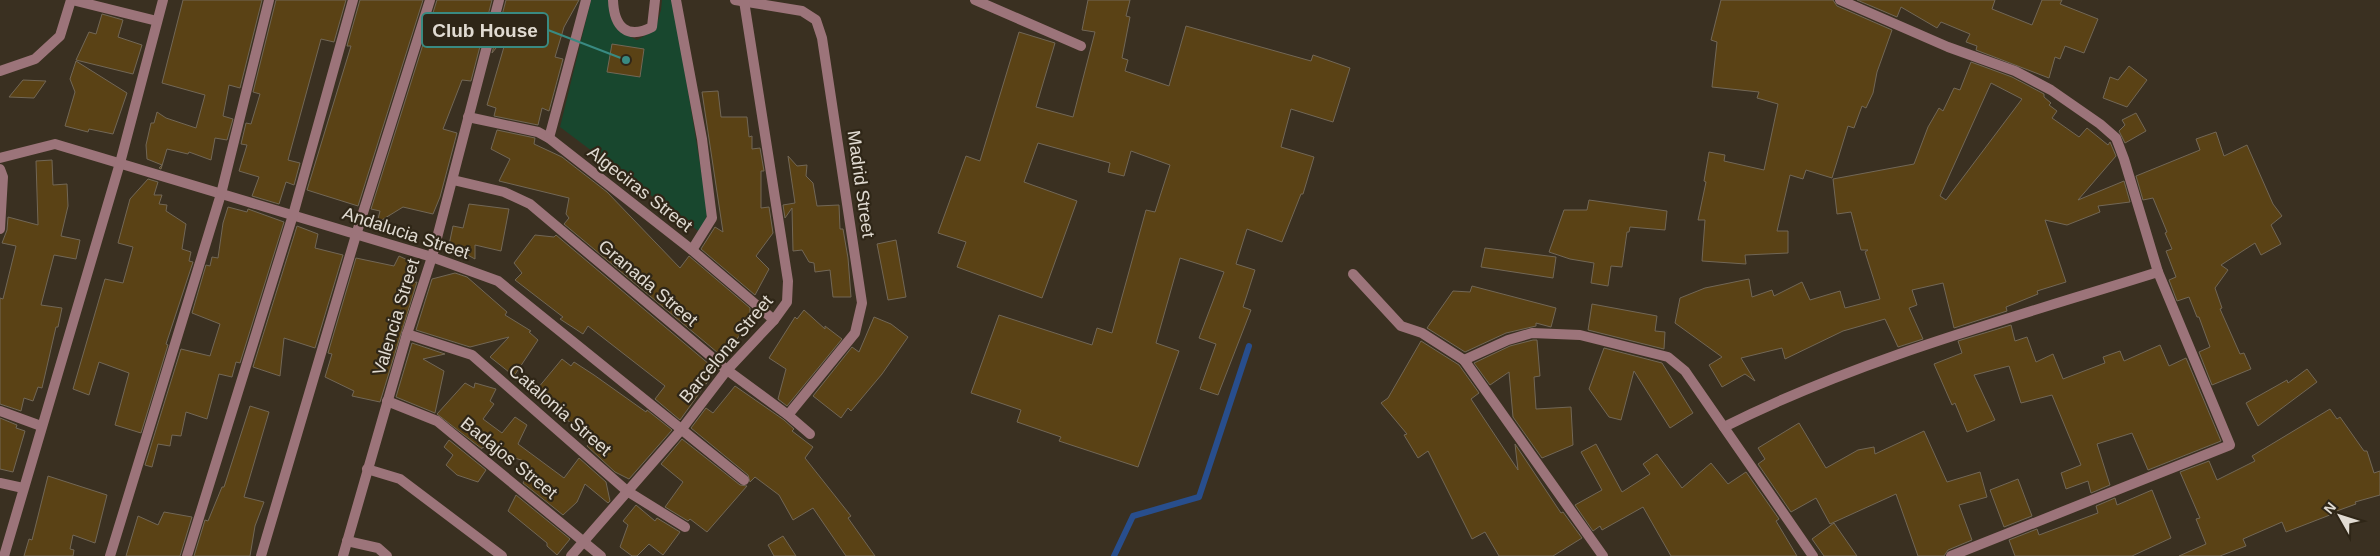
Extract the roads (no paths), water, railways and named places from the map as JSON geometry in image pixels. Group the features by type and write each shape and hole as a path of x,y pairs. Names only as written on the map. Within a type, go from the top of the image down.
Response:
{"street":[{"path":"0,71 35,58 60,36 72,0 157,21"},
{"path":"4,556 120,163 163,0"},
{"path":"110,556 221,194 270,0"},
{"path":"186,556 293,215 353,0"},
{"path":"261,556 356,234 430,0"},
{"name":"Valencia Street","path":"343,556 387,401 432,257 498,0"},
{"path":"549,138 586,0"},
{"path":"613,0 616,21 628,32 639,33 652,27 655,0"},
{"path":"676,0 702,139 712,218 692,250"},
{"name":"Barcelona Street","path":"571,556 681,430 727,370 774,320 787,302 788,281 739,0"},
{"name":"Madrid Street","path":"739,0 802,11 816,20 822,38 862,303 855,333 788,414"},
{"path":"975,0 1081,46"},
{"path":"1840,0 1948,46 2015,71 2051,90 2100,124 2116,138 2158,272 2230,445 1951,556"},
{"name":"Algeciras Street","path":"468,117 538,132 549,138 692,250 774,320"},
{"name":"Andalucia Street","path":"0,158 55,144 432,257 498,281 744,480"},
{"path":"0,169 3,177 0,229"},
{"name":"Granada Street","path":"453,180 504,192 530,204 727,370 788,414 810,434"},
{"path":"1724,427 1769,404 1836,377 1959,335 2158,272"},
{"path":"1353,274 1401,326 1422,333 1464,360 1603,556"},
{"path":"1464,360 1508,340 1532,333 1580,335 1668,357 1685,371 1813,556"},
{"name":"Catalonia Street","path":"407,334 472,355 628,491 685,527"},
{"name":"Badajos Street","path":"387,401 437,421 601,556"},
{"path":"0,412 41,426"},
{"path":"367,469 400,479 502,556"},
{"path":"0,483 23,488"},
{"path":"347,541 378,548 387,556"}],"waterway":[{"path":"1114,556 1133,516 1199,497 1249,346"}],"place":[{"name":"Club House","path":"626,60"}]}
